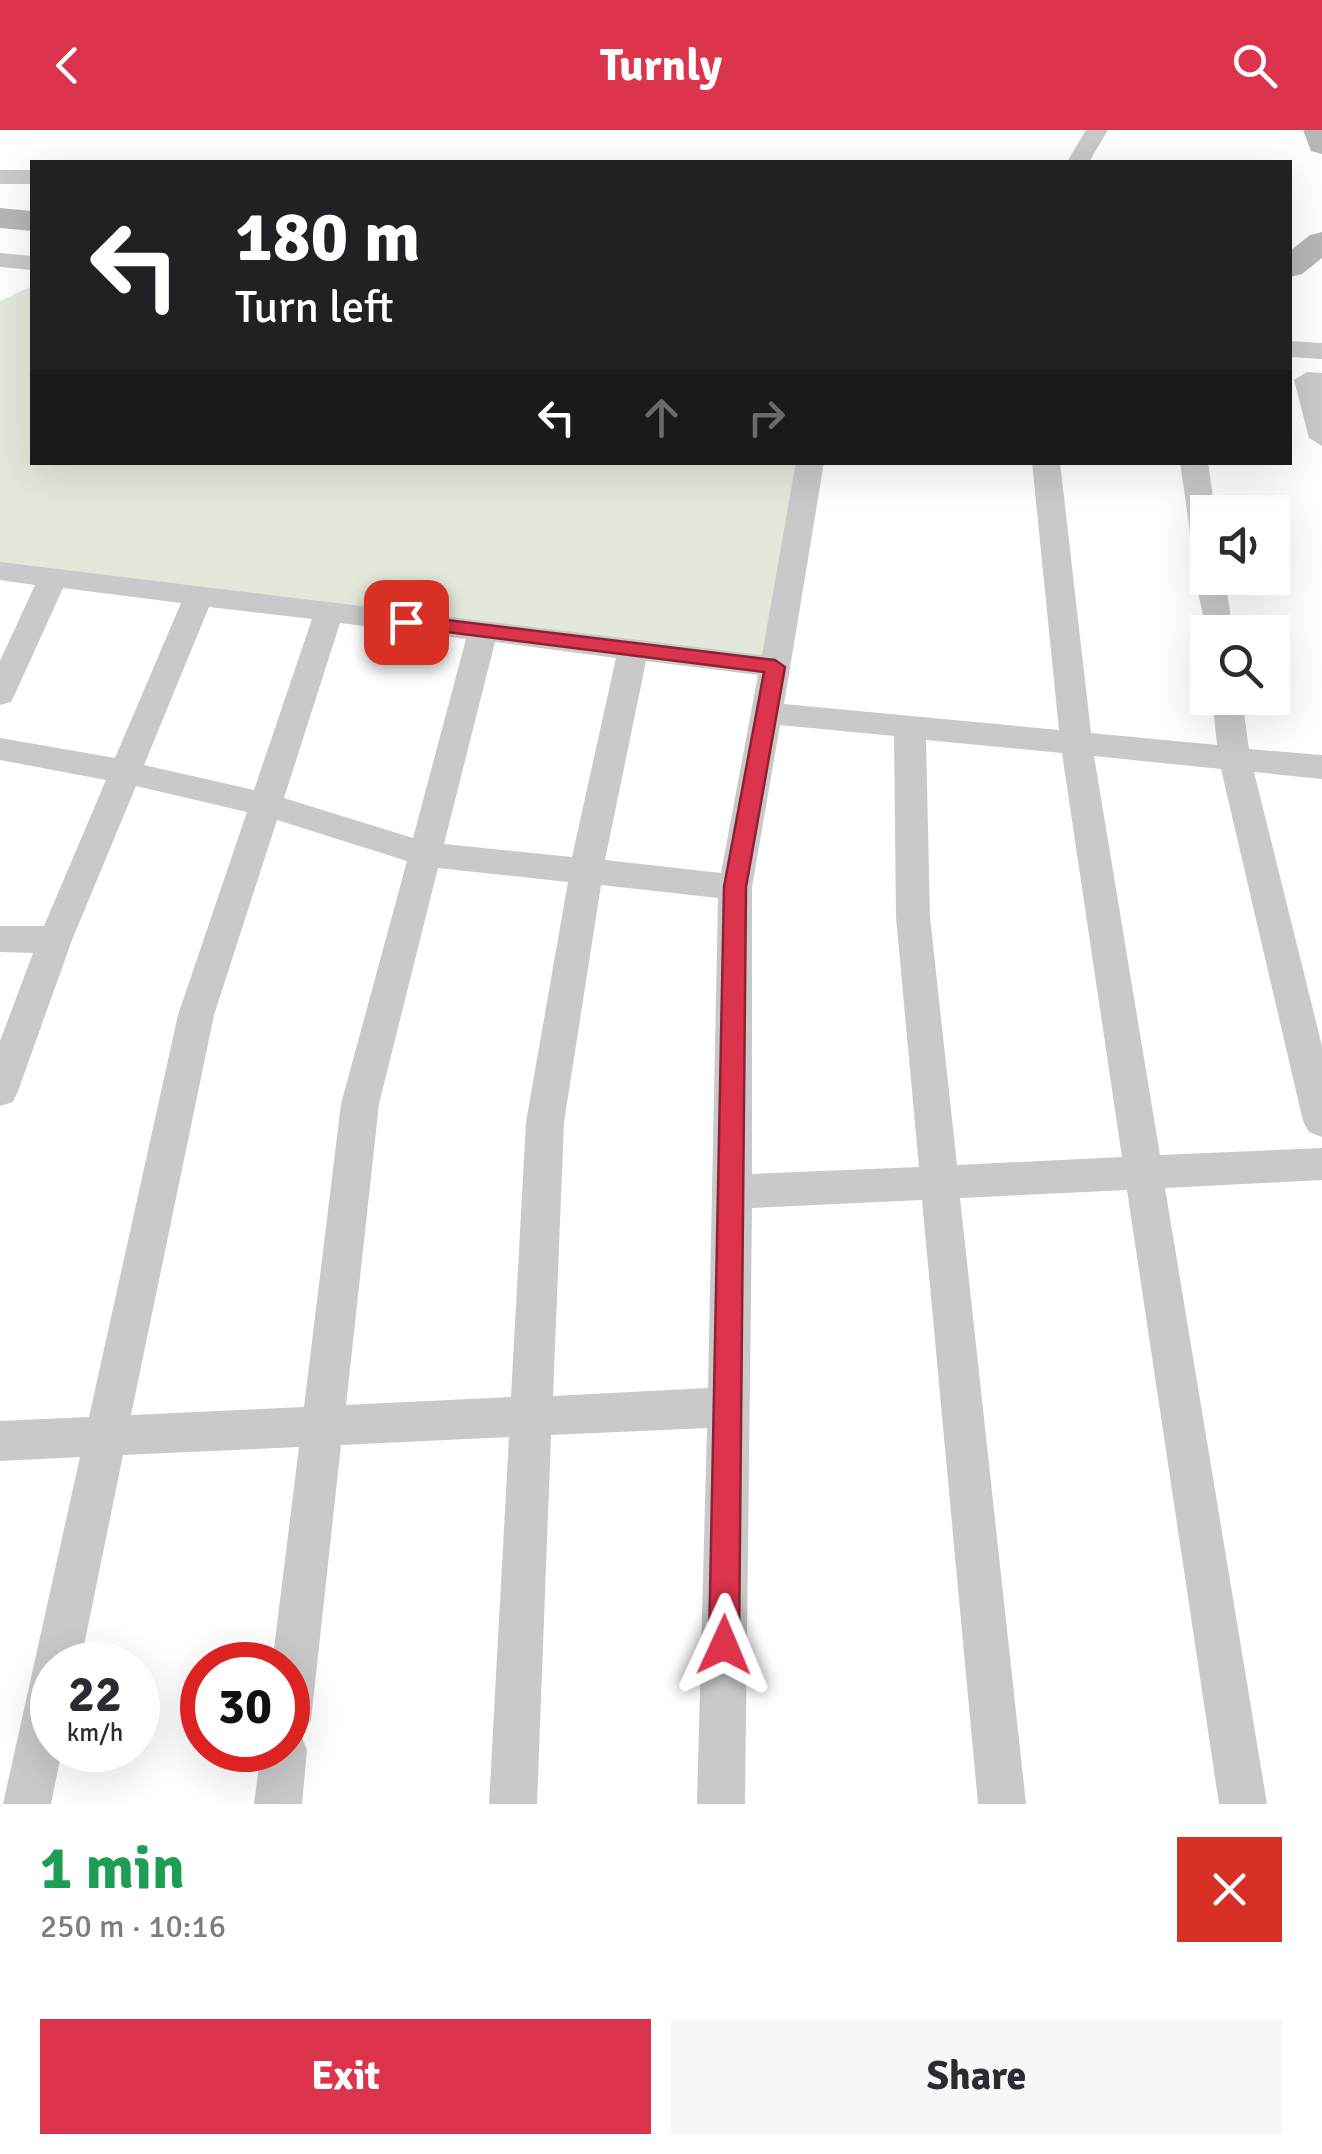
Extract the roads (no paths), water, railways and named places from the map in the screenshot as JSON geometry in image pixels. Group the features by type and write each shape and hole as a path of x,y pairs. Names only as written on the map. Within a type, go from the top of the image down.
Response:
{"street":[{"path":"1079,160 1097,130"},
{"path":"1318,130 1322,145"},
{"path":"0,177 30,177"},
{"path":"0,218 30,220"},
{"path":"1292,265 1322,242"},
{"path":"0,260 30,263"},
{"path":"1292,349 1322,351"},
{"path":"1322,381 1307,380 1322,438"},
{"path":"720,1804 735,887 809,465"},
{"path":"1046,465 1076,743 1243,1804"},
{"path":"1194,465 1199,495"},
{"path":"0,571 775,667"},
{"path":"0,694 53,578"},
{"path":"0,1091 56,940 199,596"},
{"path":"62,1642 196,1016 329,612"},
{"path":"297,1642 360,1104 483,631"},
{"path":"514,1804 545,1122 586,872 633,649"},
{"path":"768,712 1322,767"},
{"path":"1229,715 1235,758 1322,1121"},
{"path":"910,727 913,917 1002,1804"},
{"path":"0,749 126,772 268,806 425,854 735,887"},
{"path":"0,939 56,940"},
{"path":"733,1192 1322,1164"},
{"path":"0,1441 729,1407"},
{"path":"27,1804 34,1772"},
{"path":"278,1804 282,1772"}]}
